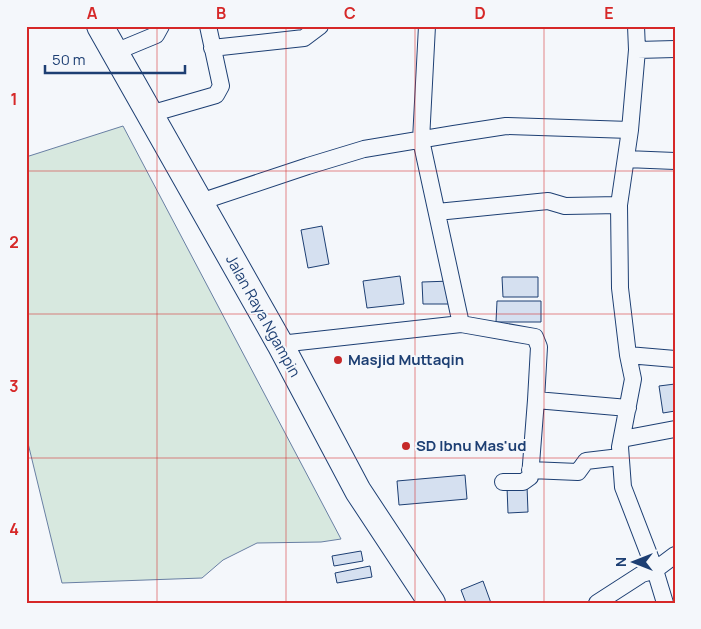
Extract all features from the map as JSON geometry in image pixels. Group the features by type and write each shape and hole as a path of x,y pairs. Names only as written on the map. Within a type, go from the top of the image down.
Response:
{"main road":[{"name":"Jalan Raya Ngampin","path":"100,26 280,344 358,491 432,603"}],"street":[{"path":"114,52 156,35 161,26"},
{"path":"150,114 216,95 221,86 208,26"},
{"path":"212,48 304,38 320,26"},
{"path":"427,26 420,140 461,324"},
{"path":"636,26 637,50 630,130 619,205 620,288 628,355 634,379 620,457 623,487 655,570 665,603"},
{"path":"637,50 675,49"},
{"path":"200,202 364,150 420,140 506,126 630,130"},
{"path":"626,159 675,161"},
{"path":"437,212 548,201 565,206 619,205"},
{"path":"280,344 461,324 535,337 539,347 530,477 523,482 503,482"},
{"path":"628,355 675,359"},
{"path":"536,400 628,408"},
{"path":"622,439 675,430"},
{"path":"530,470 578,472 586,461 620,457"},
{"path":"597,603 642,574 655,570 675,555"}],"shaded area":[{"path":"123,126 341,539 321,542 257,543 223,560 202,578 62,583 26,435 26,157"}],"building":[{"path":"322,226 329,264 308,268 301,230"},
{"path":"400,276 404,304 367,308 363,281"},
{"path":"502,277 538,277 538,297 503,297"},
{"path":"452,281 452,304 423,304 422,282"},
{"path":"497,301 541,301 541,322 496,322"},
{"path":"675,384 675,411 663,413 659,386"},
{"path":"465,475 467,499 399,505 397,481"},
{"path":"527,486 528,512 508,513 507,487"},
{"path":"361,551 363,561 334,566 332,556"},
{"path":"370,566 372,577 337,583 335,573"},
{"path":"483,581 491,603 466,603 461,590"}],"place":[{"name":"Masjid Muttaqin","path":"338,360"},
{"name":"SD Ibnu Mas'ud","path":"406,446"}]}
